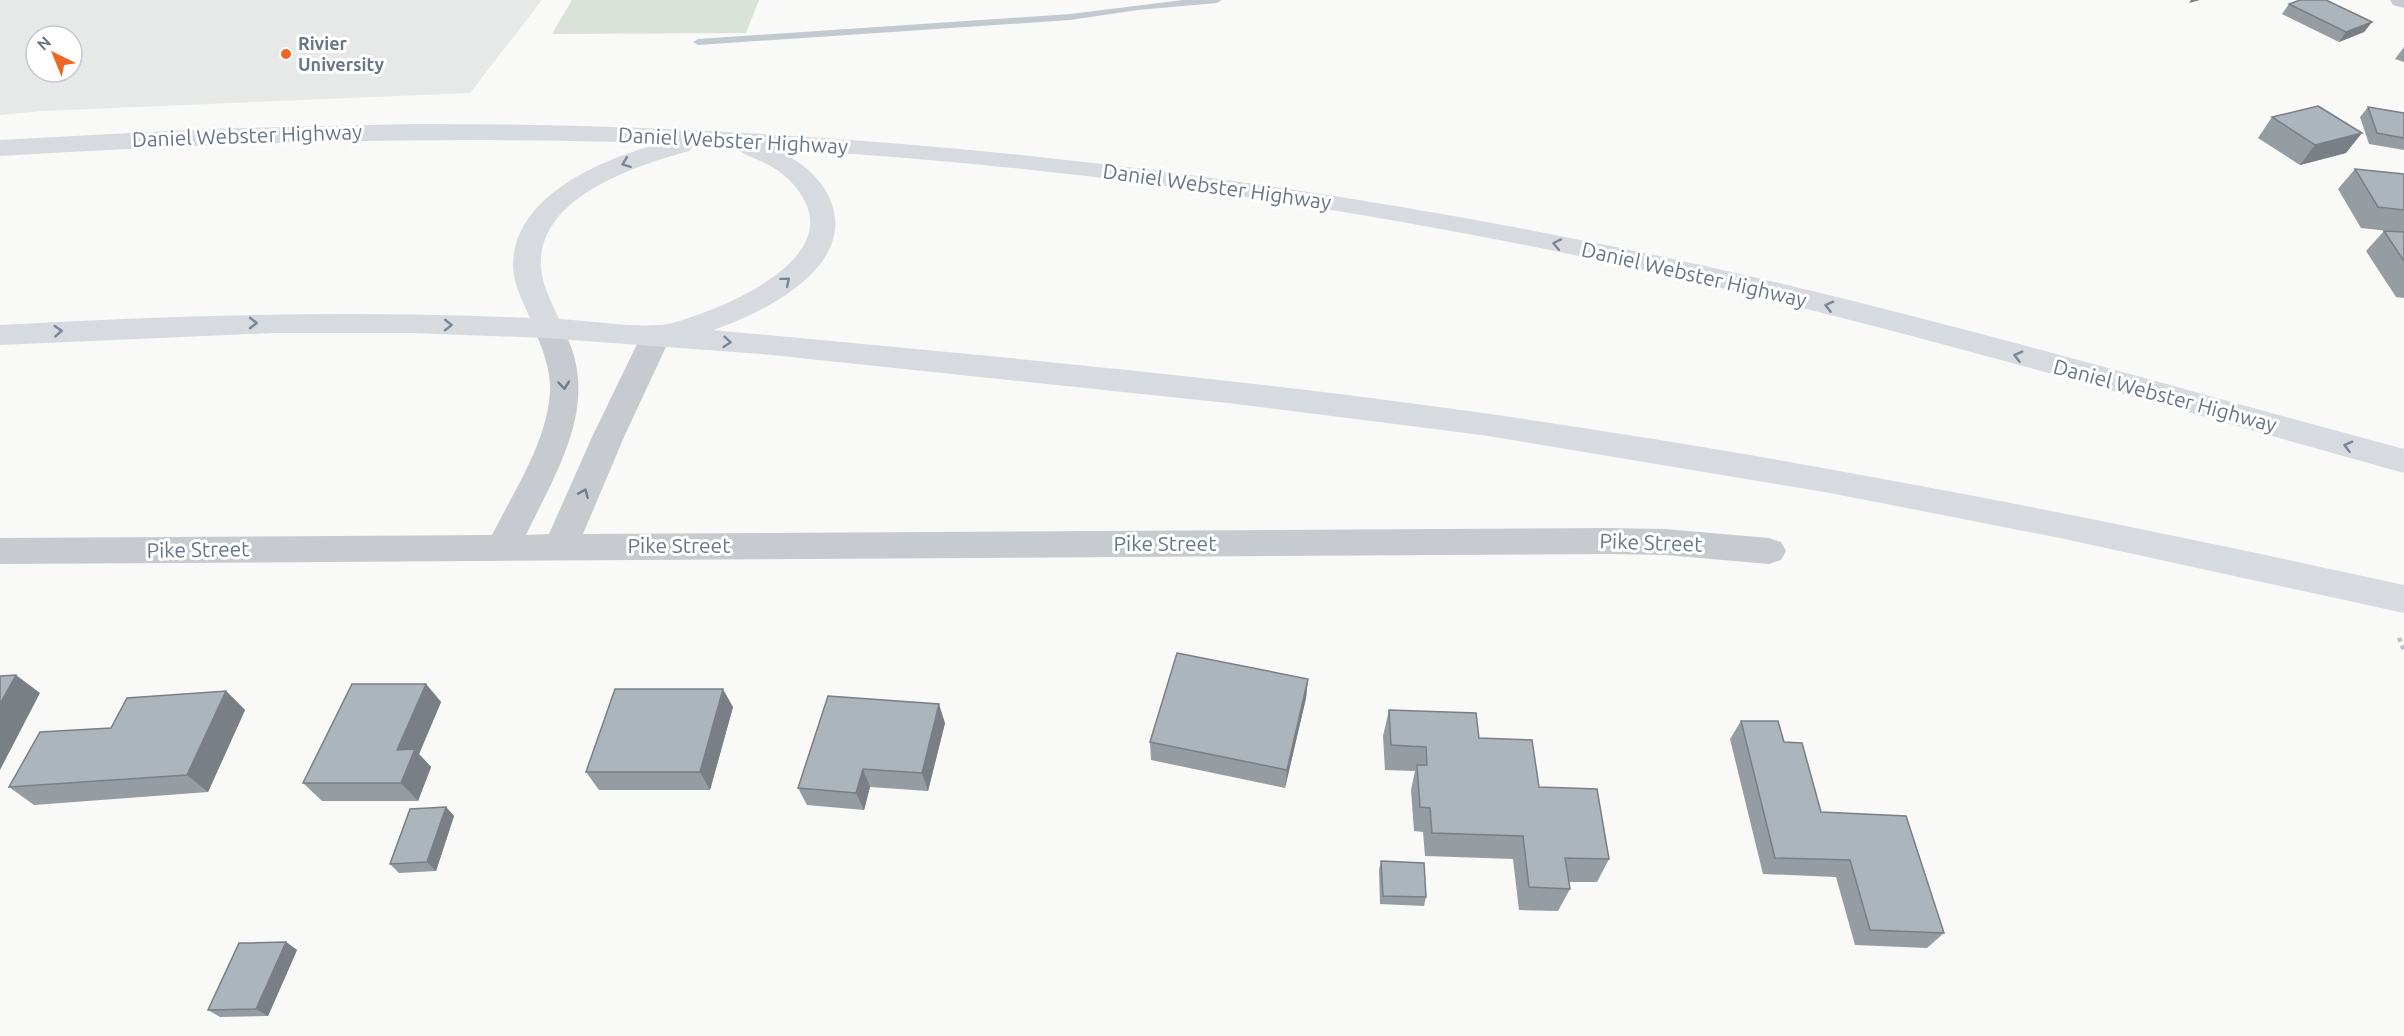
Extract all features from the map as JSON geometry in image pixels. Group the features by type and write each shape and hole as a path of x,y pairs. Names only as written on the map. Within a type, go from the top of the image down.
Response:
{"main road":[{"name":"Daniel Webster Highway","path":"0,148 217,136 418,131 556,132 723,138 964,156 1170,179 1324,202 1535,239 1685,271 1856,313 2404,461"},
{"path":"549,328 527,266 528,250 533,235 555,204 588,181 625,163 670,148 723,138 762,151 803,176 812,186 821,204 823,223 820,237 804,265 776,290 755,302 711,320 657,336"},
{"path":"0,335 240,323 420,324 549,328 657,336 1156,384 1485,424 1665,453 1994,512 2404,599"}],"street":[{"path":"503,547 553,441 564,406 565,391 561,361 549,328"},
{"path":"561,546 608,437 657,336"},
{"name":"Pike Street","path":"0,551 1607,541 1675,543 1769,551"}],"shaded area":[{"name":"Rivier University","path":"0,0 542,0 470,93 42,111 0,115"},
{"path":"572,0 759,0 746,33 552,34"}],"building":[{"path":"2300,0 2326,0 2372,22 2346,32 2289,4"},
{"path":"2318,106 2362,133 2315,145 2272,117"},
{"path":"2368,107 2404,113 2404,138 2377,133"},
{"path":"2355,169 2404,174 2404,210 2378,207"},
{"path":"2384,231 2404,232 2404,261"},
{"path":"1177,653 1308,679 1287,770 1150,742"},
{"path":"16,675 0,704 0,676"},
{"path":"352,684 426,684 397,750 415,749 401,783 303,783"},
{"path":"615,689 723,689 700,772 586,772"},
{"path":"226,691 187,775 9,787 40,732 111,728 127,698"},
{"path":"828,696 939,704 922,773 863,769 856,793 798,788"},
{"path":"1389,710 1476,713 1479,738 1532,740 1539,787 1597,789 1609,859 1565,858 1570,889 1529,887 1523,836 1432,833 1430,808 1420,807 1417,765 1427,765 1426,747 1391,745"},
{"path":"1741,721 1778,721 1784,742 1802,743 1821,812 1906,816 1944,933 1870,930 1850,860 1775,858"},
{"path":"446,807 427,862 390,864 410,809"},
{"path":"1381,861 1424,863 1426,897 1383,896"},
{"path":"286,942 256,1009 208,1010 239,943"}],"waterway":[{"path":"698,42 1070,17 1138,7 1217,0"}],"place":[{"name":"Rivier University","path":"286,54"}]}
